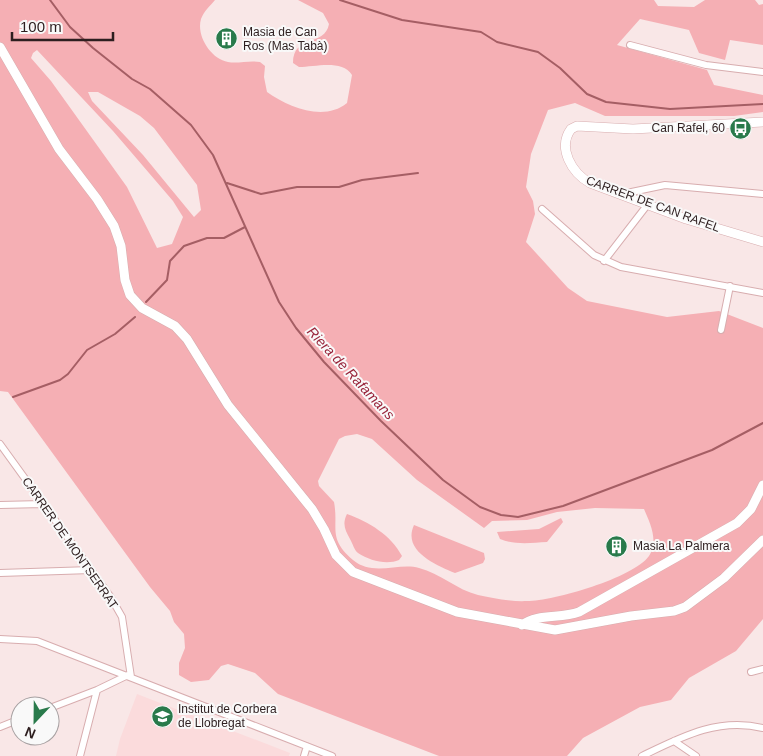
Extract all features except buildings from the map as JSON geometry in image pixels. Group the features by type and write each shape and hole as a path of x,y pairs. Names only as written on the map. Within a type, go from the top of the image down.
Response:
{"street":[{"path":"630,46 706,65 763,72"},
{"path":"0,47 59,149 97,198 114,226 121,246 125,280 130,295 142,308 175,326 187,339 233,412 318,519 340,561 361,577 405,591 445,608 522,625 555,630 566,629 606,620 674,612 695,601 724,578 763,540"},
{"name":"CARRER DE CAN RAFEL","path":"763,122 633,129 576,126 570,129 565,141 566,150 576,173 590,183 708,226 763,242"},
{"path":"622,194 665,186 763,194"},
{"path":"604,260 648,204"},
{"path":"542,209 594,255 621,267 763,293"},
{"path":"721,330 730,286"},
{"name":"CARRER DE MONTSERRAT","path":"0,444 91,570 122,617 129,676"},
{"path":"522,625 531,619 562,617 579,612 714,537 746,516 763,485"},
{"path":"0,505 43,504"},
{"path":"0,574 91,570"},
{"path":"0,639 37,641 332,756"},
{"path":"751,672 763,669"},
{"path":"60,704 129,676"},
{"path":"80,756 97,690"},
{"path":"642,756 674,740 720,724 763,728"},
{"path":"674,740 696,756"},
{"path":"304,756 307,746"}],"shaded area":[{"path":"0,0 215,0 201,19 200,26 203,39 211,52 228,62 260,62 265,66 264,77 267,92 295,107 317,112 338,109 347,103 352,75 348,70 335,65 299,67 293,63 294,54 298,48 322,36 329,24 323,13 298,0 654,0 658,6 694,7 705,0 755,0 759,5 763,4 763,45 730,40 725,60 699,53 689,30 640,19 617,45 707,70 714,85 763,95 763,112 734,116 605,116 575,103 548,110 531,154 526,187 533,201 535,214 526,242 568,288 587,301 667,317 719,311 763,328 763,619 736,651 689,678 671,700 640,707 583,738 567,756 439,756 278,694 255,673 228,664 221,666 209,680 191,682 179,675 179,663 185,648 184,634 174,622 170,611 150,587 8,392 0,391","holes":["37,50 113,131 173,201 183,217 172,244 157,248 127,187 51,81 31,58","88,92 98,92 140,116 154,128 197,185 201,210 194,217 143,155 92,101","357,434 372,439 417,480 484,528 492,521 527,520 557,512 595,508 644,509 652,532 652,550 649,556 640,564 610,580 573,593 527,601 509,600 470,593 427,570 419,568 369,568 353,560 340,545 336,532 334,502 319,486 318,481 339,439"]},
{"path":"347,514 371,525 386,536 402,556 399,560 389,562 378,561 358,553 344,524"},
{"path":"561,518 563,522 547,542 511,542 500,539 497,532 539,529"},
{"path":"414,525 484,553 485,559 483,563 455,573 439,566 417,550 412,534"},
{"name":"Institut de Corbera de Llobregat","path":"137,694 290,753 289,756 116,756 120,739"}],"waterway":[{"name":"Riera de Rafamans","path":"50,0 70,27 93,48 132,79 150,89 191,125 213,155 279,302 296,328 324,362 381,421 443,480 480,507 501,515 518,517 563,506 712,450 763,423"},
{"path":"340,0 402,20 481,32 497,42 538,52 560,68 587,94 606,102 670,109 763,104"},
{"path":"227,183 261,194 297,187 339,187 362,180 418,173"},
{"path":"146,302 167,280 170,261 184,246 207,238 224,238 245,227"},
{"path":"13,397 60,380 68,374 87,350 115,334 135,317"}],"place":[{"name":"Masia de Can Ros (Mas Tabà)","path":"227,39"},
{"name":"Can Rafel, 60","path":"741,128"},
{"name":"Masia La Palmera","path":"617,546"},
{"name":"Institut de Corbera de Llobregat","path":"162,716"}]}
